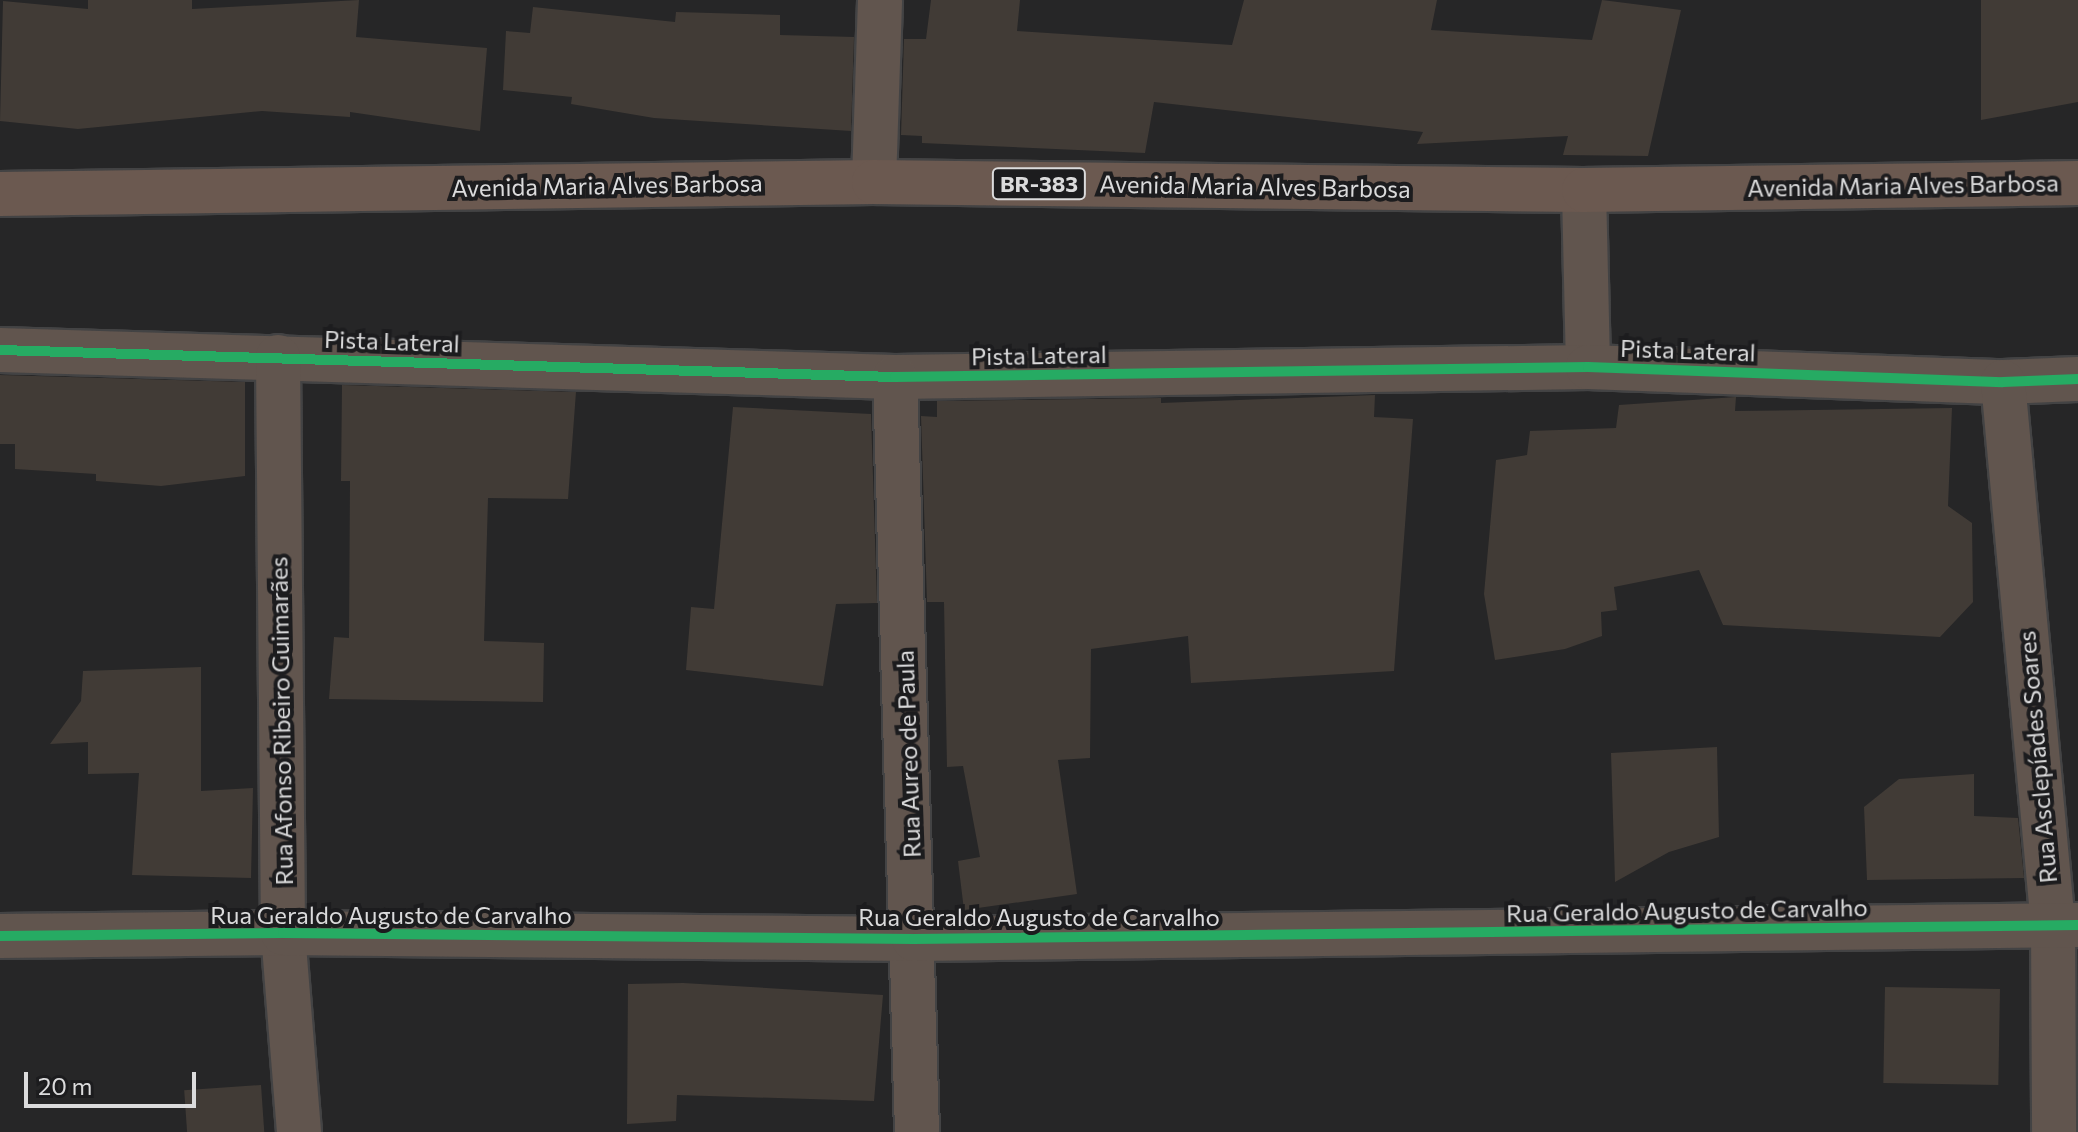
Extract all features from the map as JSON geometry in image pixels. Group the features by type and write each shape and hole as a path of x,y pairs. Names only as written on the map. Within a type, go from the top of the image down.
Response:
{"highway":[{"name":"Avenida Maria Alves Barbosa","path":"0,194 874,182 1584,190 2078,183"}],"street":[{"path":"874,182 880,0"},
{"path":"1584,190 1588,367"},
{"name":"Pista Lateral","path":"0,350 895,377 1588,367 2003,382 2078,379"},
{"name":"Rua Afonso Ribeiro Guimarães","path":"278,357 283,933 299,1132"},
{"name":"Rua Aureo de Paula","path":"895,377 914,939 917,1132"},
{"name":"Rua Asclepíades Soares","path":"2003,382 2065,925 2054,1132"},
{"name":"Rua Geraldo Augusto de Carvalho","path":"0,936 283,933 914,939 2065,925"}],"building":[{"path":"88,0 192,0 192,9 359,0 356,37 487,48 480,131 350,112 350,117 262,111 78,129 0,121 3,1 88,9"},
{"path":"931,0 1020,0 1017,31 1232,45 1244,0 1437,0 1431,30 1592,40 1602,0 1681,10 1648,156 1563,155 1568,136 1417,144 1423,132 1154,102 1145,153 922,143 922,136 901,135 904,39 926,39"},
{"path":"1981,0 2078,0 2078,102 1981,120"},
{"path":"533,7 675,22 676,12 780,15 780,35 854,37 851,131 654,118 571,104 572,97 503,90 506,31 530,33"},
{"path":"0,375 245,382 245,476 161,486 96,481 96,474 15,469 15,444 0,444"},
{"path":"342,385 576,392 568,499 488,498 484,641 544,643 543,702 329,699 334,637 349,638 350,481 341,481"},
{"path":"1375,395 1374,417 1413,419 1394,671 1191,683 1188,636 1091,649 1090,758 1058,760 1077,894 964,910 958,861 980,857 963,766 947,767 944,602 927,602 921,416 937,417 937,401 1161,398 1161,403"},
{"path":"1736,397 1735,411 1952,408 1948,506 1972,523 1973,602 1940,637 1723,625 1699,570 1614,587 1617,610 1601,612 1602,636 1565,649 1495,660 1484,594 1496,460 1527,455 1530,431 1616,428 1619,405"},
{"path":"733,407 871,414 877,603 836,604 823,686 686,670 691,607 714,609"},
{"path":"201,667 201,791 253,788 251,878 132,875 139,773 88,774 88,742 50,744 81,701 83,671"},
{"path":"1717,747 1719,837 1669,852 1615,882 1611,753"},
{"path":"1974,774 1974,816 2018,818 2024,878 1867,880 1864,807 1899,779"},
{"path":"683,983 883,995 874,1101 677,1095 676,1121 627,1124 628,984"},
{"path":"1885,987 2000,989 1998,1085 1883,1083"},
{"path":"261,1085 264,1132 187,1132 184,1090"}],"cycle path":[{"path":"0,350 895,377 1588,367 2003,382 2078,379"},
{"path":"0,936 283,933 914,939 2078,925"}]}
